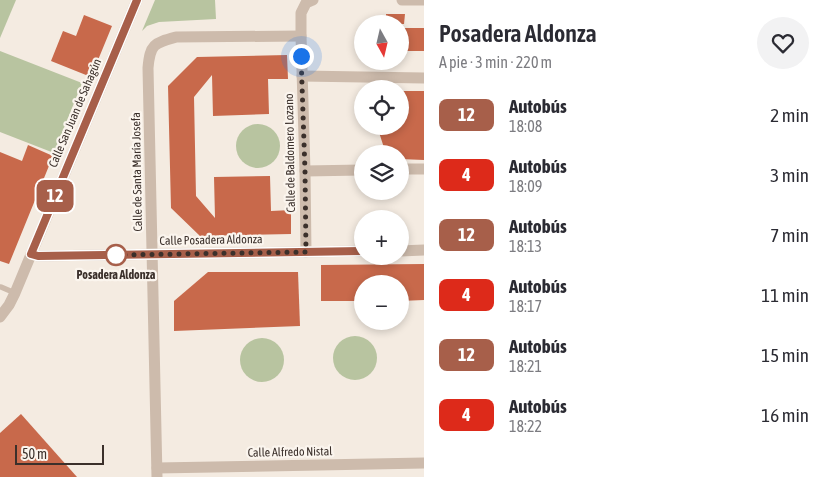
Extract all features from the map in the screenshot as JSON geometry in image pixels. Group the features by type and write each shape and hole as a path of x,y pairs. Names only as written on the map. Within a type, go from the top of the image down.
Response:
{"street":[{"name":"Calle San Juan de Sahagún","path":"0,317 15,294 137,0"},
{"name":"Calle de Baldomero Lozano","path":"306,252 301,13 306,3 313,0"},
{"path":"402,0 424,0"},
{"name":"Calle de Santa María Josefa","path":"157,472 149,54 157,42 176,37 301,36"},
{"path":"302,76 424,78"},
{"path":"409,169 424,169"},
{"path":"305,171 354,170"},
{"path":"409,250 424,250"},
{"name":"Calle Posadera Aldonza","path":"31,254 38,256 152,255 354,251"},
{"name":"Calle Alfredo Nistal","path":"157,472 424,463"}],"lane":[{"path":"1,288 15,294"}],"green space":[{"path":"0,0 16,0 0,38"},
{"path":"155,0 215,0 216,19 159,22 147,26 142,31"},
{"path":"0,51 82,83 54,153 0,132"},
{"path":"258,124 270,128 276,134 280,146 276,158 270,164 258,168 246,164 240,158 236,146 240,134 246,128"},
{"path":"359,336 371,342 376,349 376,367 371,374 364,379 351,380 343,377 336,370 333,354 336,346 343,339"},
{"path":"262,338 274,342 280,348 284,360 280,372 274,378 262,382 250,378 244,372 240,360 244,348 250,342"}],"building":[{"path":"386,14 405,14 405,15"},
{"path":"84,15 112,26 91,77 51,61 63,31 76,36"},
{"path":"409,28 424,28 424,51 409,51"},
{"path":"287,55 288,79 268,79 269,114 213,116 212,75 194,97 196,196 215,218 214,177 270,176 271,211 291,210 291,234 200,236 171,208 168,86 197,57"},
{"path":"409,91 424,91 424,160 409,159 409,145 383,145 380,135 409,135"},
{"path":"28,145 53,156 9,264 0,261 0,152 22,161"},
{"path":"424,264 424,300 409,301 409,275 354,275 354,301 321,301 321,265"},
{"path":"208,272 298,272 300,326 174,331 174,301"},
{"path":"21,414 77,477 0,477 0,433"}],"bus line":[{"name":"12","path":"137,0 31,254 38,256 354,251"}],"place":[{"name":"Posadera Aldonza","path":"116,255"}],"route":[{"path":"116,255 306,252 301,56"}]}
